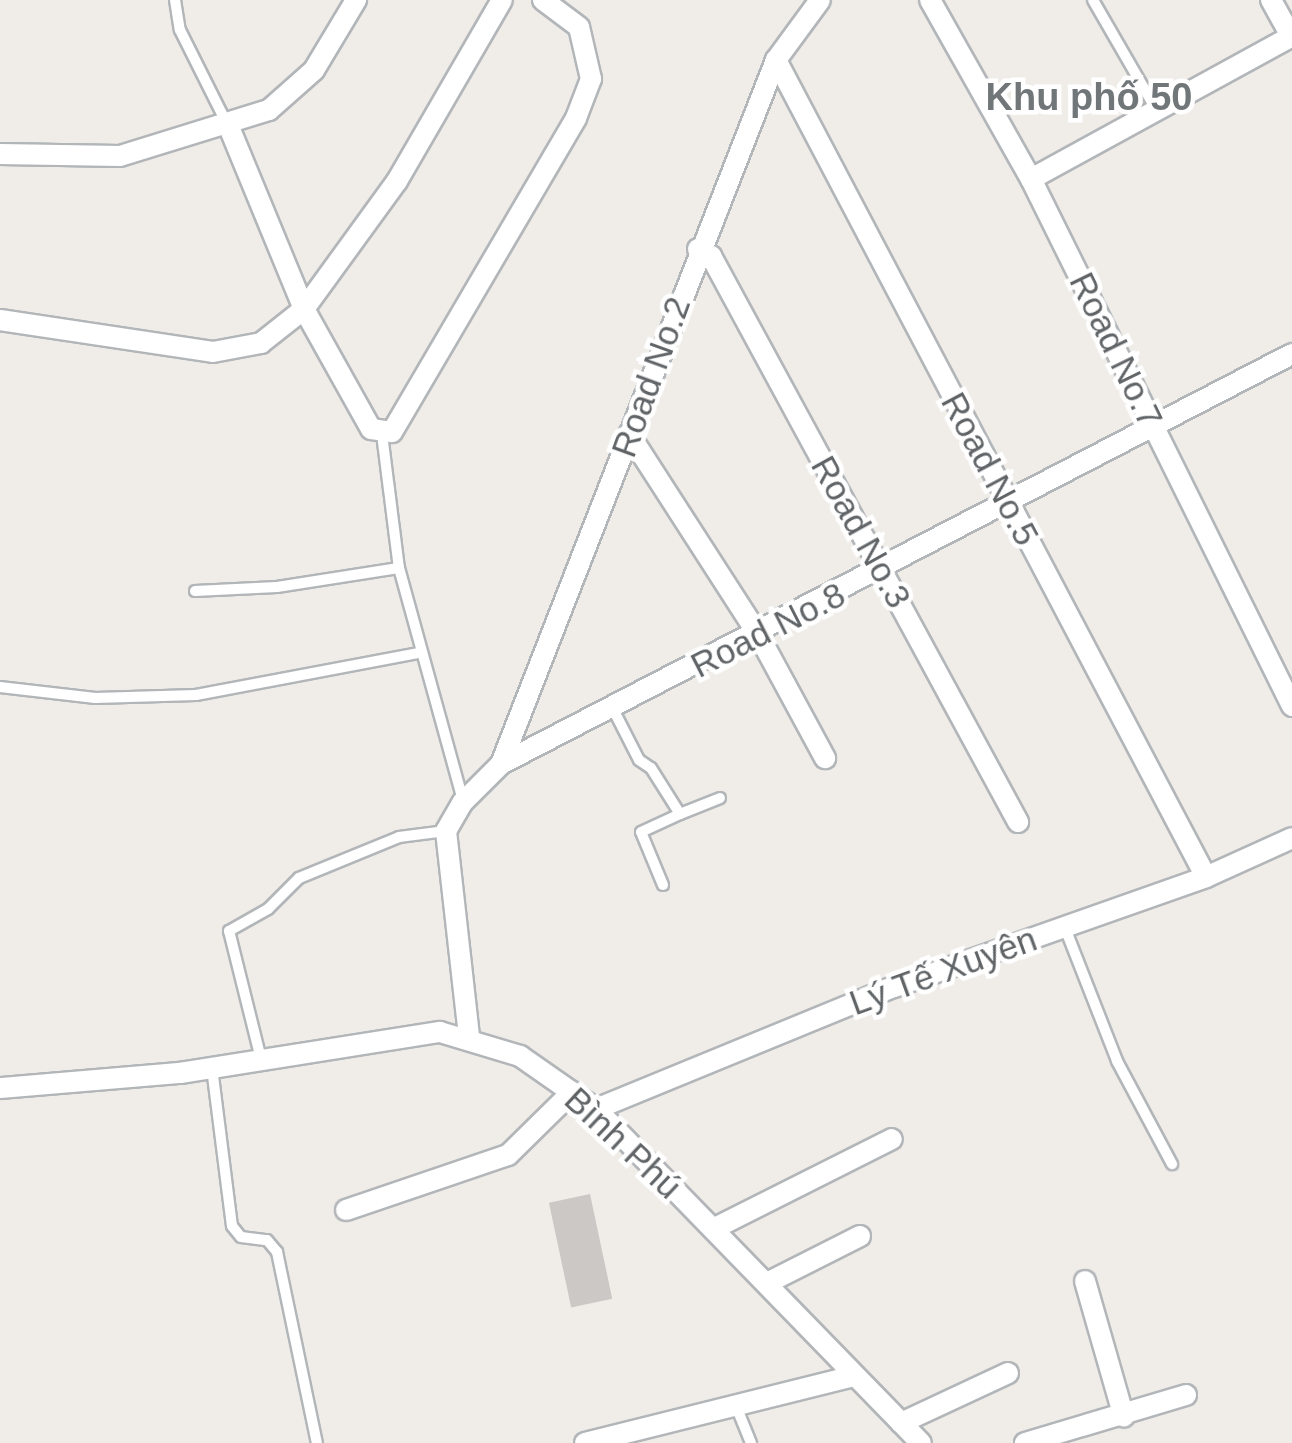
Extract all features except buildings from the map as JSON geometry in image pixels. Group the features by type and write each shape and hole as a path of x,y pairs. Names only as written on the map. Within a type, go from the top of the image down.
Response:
{"street":[{"path":"0,154 120,156 228,126 269,110 314,70 356,0"},
{"path":"0,320 213,352 261,343 304,309 397,181 502,0"},
{"path":"228,126 304,309 371,429 382,434 392,432 576,118 591,79 579,27 543,0"},
{"name":"Road No.2","path":"502,764 698,249 776,60 820,0"},
{"name":"Road No.7","path":"930,0 1032,179 1292,706"},
{"path":"1032,179 1292,36 1271,0"},
{"name":"Road No.5","path":"776,60 1206,877"},
{"name":"Road No.3","path":"698,249 711,256 1018,822"},
{"name":"Road No.8","path":"446,831 463,802 502,764 759,636 1292,354"},
{"path":"629,434 759,636 825,758"},
{"path":"446,831 469,1036"},
{"name":"Lý Tế Xuyên","path":"596,1108 894,987 1206,877 1292,838"},
{"name":"Bình Phú","path":"0,1088 212,1067 440,1032 469,1036 520,1056 596,1108 769,1282 853,1376 921,1443"},
{"path":"346,1210 508,1155 572,1092"},
{"path":"713,1229 892,1139"},
{"path":"769,1282 860,1236"},
{"path":"1084,1281 1124,1417"},
{"path":"901,1423 1008,1372"},
{"path":"590,1442 853,1376"},
{"path":"1025,1443 1124,1417 1186,1395"}],"lane":[{"path":"174,0 180,30 228,126"},
{"path":"1092,0 1156,109"},
{"path":"382,434 399,568 419,653 463,802"},
{"path":"196,591 277,587 399,568"},
{"path":"0,686 95,698 196,695 419,653"},
{"path":"612,709 638,760 651,768 680,814"},
{"path":"663,886 641,832 720,798"},
{"path":"260,1060 229,931 268,910 300,878 399,837 446,831"},
{"path":"1064,927 1117,1061 1172,1164"},
{"path":"212,1067 232,1226 241,1237 267,1240 277,1252 317,1443"},
{"path":"736,1406 751,1443"}],"district":[{"name":"Khu phố 50","path":"1089,98"}]}
